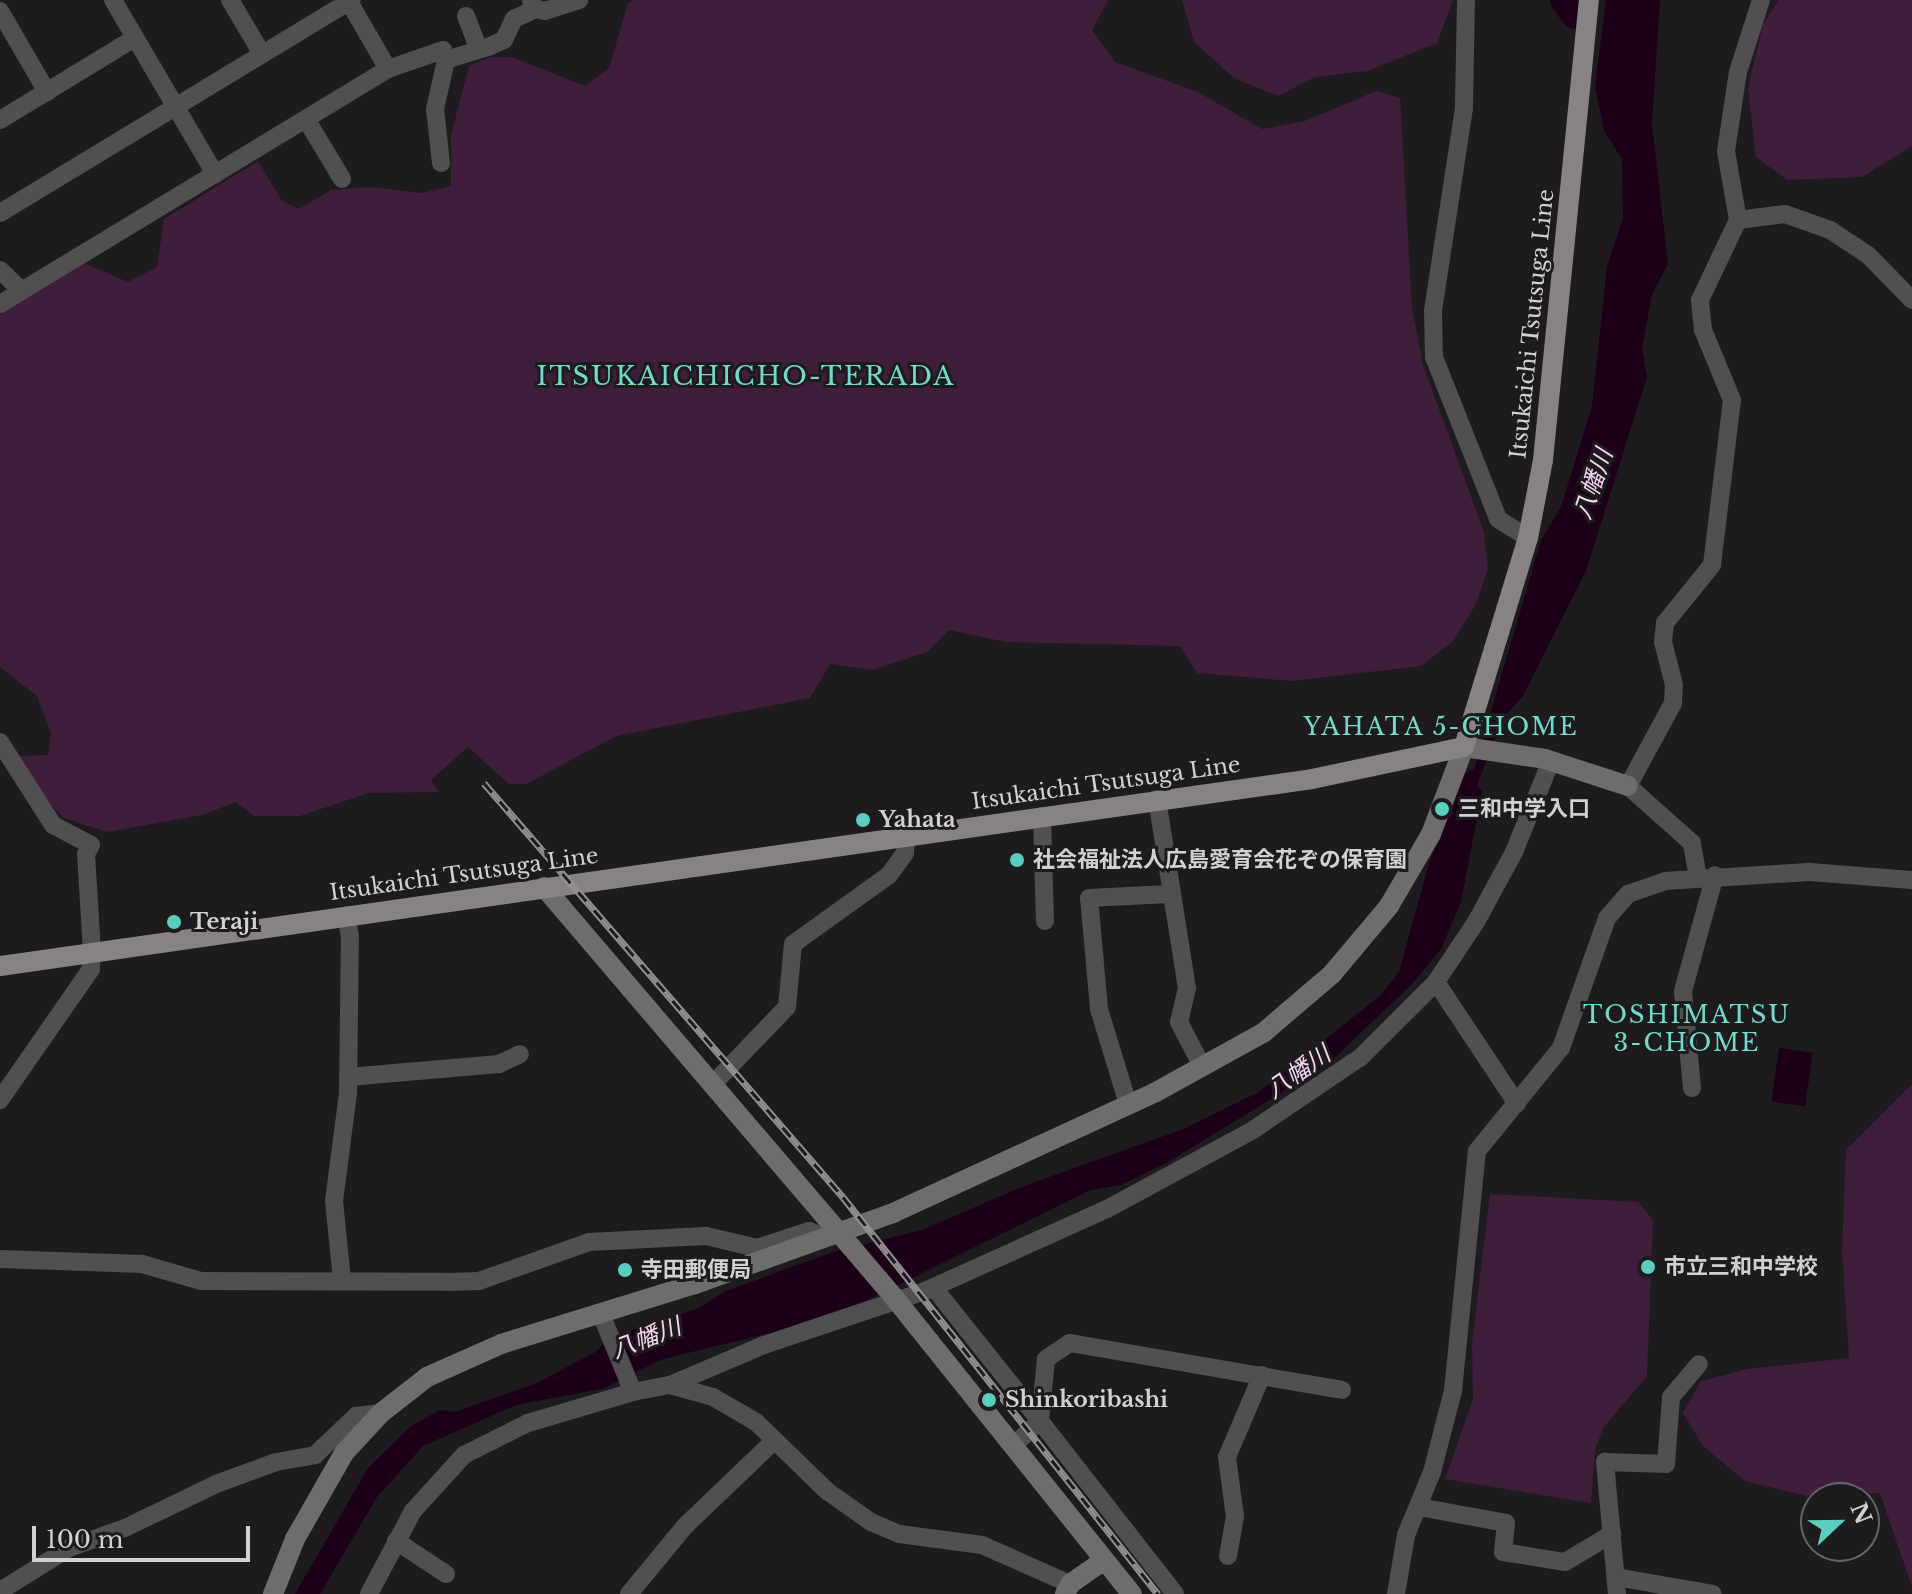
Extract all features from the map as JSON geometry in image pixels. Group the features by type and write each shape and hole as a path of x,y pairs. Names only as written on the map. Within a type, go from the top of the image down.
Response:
{"main road":[{"name":"Itsukaichi Tsutsuga Line","path":"0,966 1312,779 1469,749 1528,538 1543,460 1589,0"}],"street":[{"path":"113,0 215,174"},
{"path":"230,0 262,54"},
{"path":"1466,0 1464,108 1433,311 1434,357 1498,519 1528,538"},
{"path":"1628,786 1673,703 1674,685 1663,642 1665,623 1712,565 1732,400 1703,330 1700,300 1738,220 1726,151 1738,72 1761,0"},
{"path":"0,213 350,1 388,69"},
{"path":"446,60 502,42 514,19 533,5 549,11 576,1"},
{"path":"0,11 47,92"},
{"path":"466,16 479,50"},
{"path":"0,120 135,38"},
{"path":"0,304 388,69 443,50 446,60 435,109 441,163"},
{"path":"306,119 342,179"},
{"path":"1738,220 1785,214 1830,230 1868,255 1912,300"},
{"path":"0,270 22,291"},
{"path":"0,742 53,825 91,845 86,854 92,953 91,969 0,1100"},
{"path":"273,1594 323,1484 381,1413 427,1377 459,1360 603,1318 835,1235 978,1177 1128,1104 1263,1033 1332,974 1389,906 1431,834 1469,749 1548,760 1628,786 1692,843 1706,876 1683,991 1692,1088"},
{"path":"369,1594 396,1541 435,1481 478,1446 564,1410 632,1390 670,1385 764,1345 934,1288 1107,1209 1253,1130 1361,1057 1436,982 1514,852 1548,760"},
{"path":"1157,799 1169,894 1187,988 1179,1022 1202,1066"},
{"path":"1042,816 1045,921"},
{"path":"714,1083 787,1007 793,944 889,875 905,853 906,835"},
{"path":"1396,1594 1406,1535 1419,1507 1453,1391 1471,1173 1477,1151 1561,1048 1607,918 1628,894 1665,881 1706,876 1810,872 1912,880"},
{"path":"544,887 714,1083 835,1235 896,1299 1132,1594"},
{"path":"1128,1104 1099,1009 1089,898 1169,894"},
{"path":"342,1280 334,1201 348,1077 350,937 346,915"},
{"path":"1436,982 1517,1104"},
{"path":"348,1077 499,1064 520,1054"},
{"path":"0,1259 142,1264 201,1281 479,1281 589,1242 706,1236 757,1248 809,1231 835,1235"},
{"path":"934,1288 1175,1594"},
{"path":"603,1318 632,1390"},
{"path":"1013,1446 1040,1421 1046,1359 1061,1345 1342,1390"},
{"path":"1699,1364 1671,1397 1666,1464 1605,1462 1617,1586 1713,1594"},
{"path":"1228,1556 1235,1517 1227,1457 1262,1375"},
{"path":"670,1385 713,1397 743,1412 842,1504 881,1527 899,1534 982,1545 1068,1589 1103,1561"},
{"path":"0,1591 69,1548 125,1528 216,1484 276,1462 315,1455 356,1416 381,1413"},
{"path":"629,1594 685,1526 774,1441"},
{"path":"1419,1507 1506,1523 1503,1552 1565,1562 1612,1534"},
{"path":"396,1541 446,1574"}],"shaded area":[{"path":"634,0 1108,0 1092,30 1115,62 1198,92 1262,129 1305,121 1376,91 1400,98 1412,307 1423,365 1484,532 1488,569 1475,606 1452,642 1421,666 1292,681 1197,673 1180,646 1006,642 949,630 927,652 872,670 830,664 810,698 616,736 526,784 509,784 468,747 431,780 439,792 369,793 300,816 254,816 236,802 202,815 107,832 64,818 30,783 18,756 48,755 51,733 37,696 0,667 0,314 84,263 128,282 157,267 164,219 258,161 282,201 299,209 331,190 370,187 422,193 451,186 451,135 469,66 490,57 511,57 585,86 609,68 628,3"},
{"path":"1182,0 1453,0 1437,43 1367,71 1315,77 1278,96 1234,78 1194,42"},
{"path":"1779,0 1912,0 1912,146 1862,177 1787,180 1756,157 1748,88 1763,24"},
{"path":"1912,1084 1912,1587 1880,1493 1880,1482 1800,1482 1800,1494 1745,1481 1703,1446 1683,1413 1701,1381 1747,1369 1849,1358 1842,1250 1846,1150"},
{"path":"1490,1194 1638,1202 1653,1220 1647,1376 1603,1428 1595,1450 1591,1503 1445,1479 1473,1399 1472,1343"}],"water":[{"name":"八幡川","path":"1606,0 1660,0 1652,125 1668,264 1652,295 1642,348 1647,377 1586,571 1523,696 1503,718 1477,785 1482,792 1461,902 1441,949 1413,983 1327,1065 1168,1162 1121,1185 1091,1190 865,1301 774,1332 663,1359 602,1389 516,1405 423,1446 377,1497 320,1594 295,1594 368,1468 411,1426 440,1410 455,1412 537,1383 597,1351 609,1338 699,1308 726,1291 833,1252 922,1230 1024,1186 1186,1128 1257,1093 1380,996 1399,972 1429,863 1465,773 1474,769 1541,540 1561,507 1592,406 1607,266 1623,218 1622,159 1604,131 1595,86"},
{"path":"1779,1048 1813,1053 1805,1106 1771,1101"}],"waterway":[{"path":"1563,0 1574,16"}],"railway":[{"path":"484,783 843,1197 1158,1594"}],"place":[{"name":"三和中学入口","path":"1442,809"},
{"name":"Yahata","path":"863,820"},
{"name":"社会福祉法人広島愛育会花ぞの保育園","path":"1017,860"},
{"name":"Teraji","path":"174,922"},
{"name":"市立三和中学校","path":"1648,1267"},
{"name":"寺田郵便局","path":"625,1270"},
{"name":"Shinkoribashi","path":"989,1400"}],"district":[{"name":"ITSUKAICHICHO-TERADA","path":"746,377"},
{"name":"YAHATA 5-CHOME","path":"1441,727"},
{"name":"TOSHIMATSU 3-CHOME","path":"1687,1029"}]}
